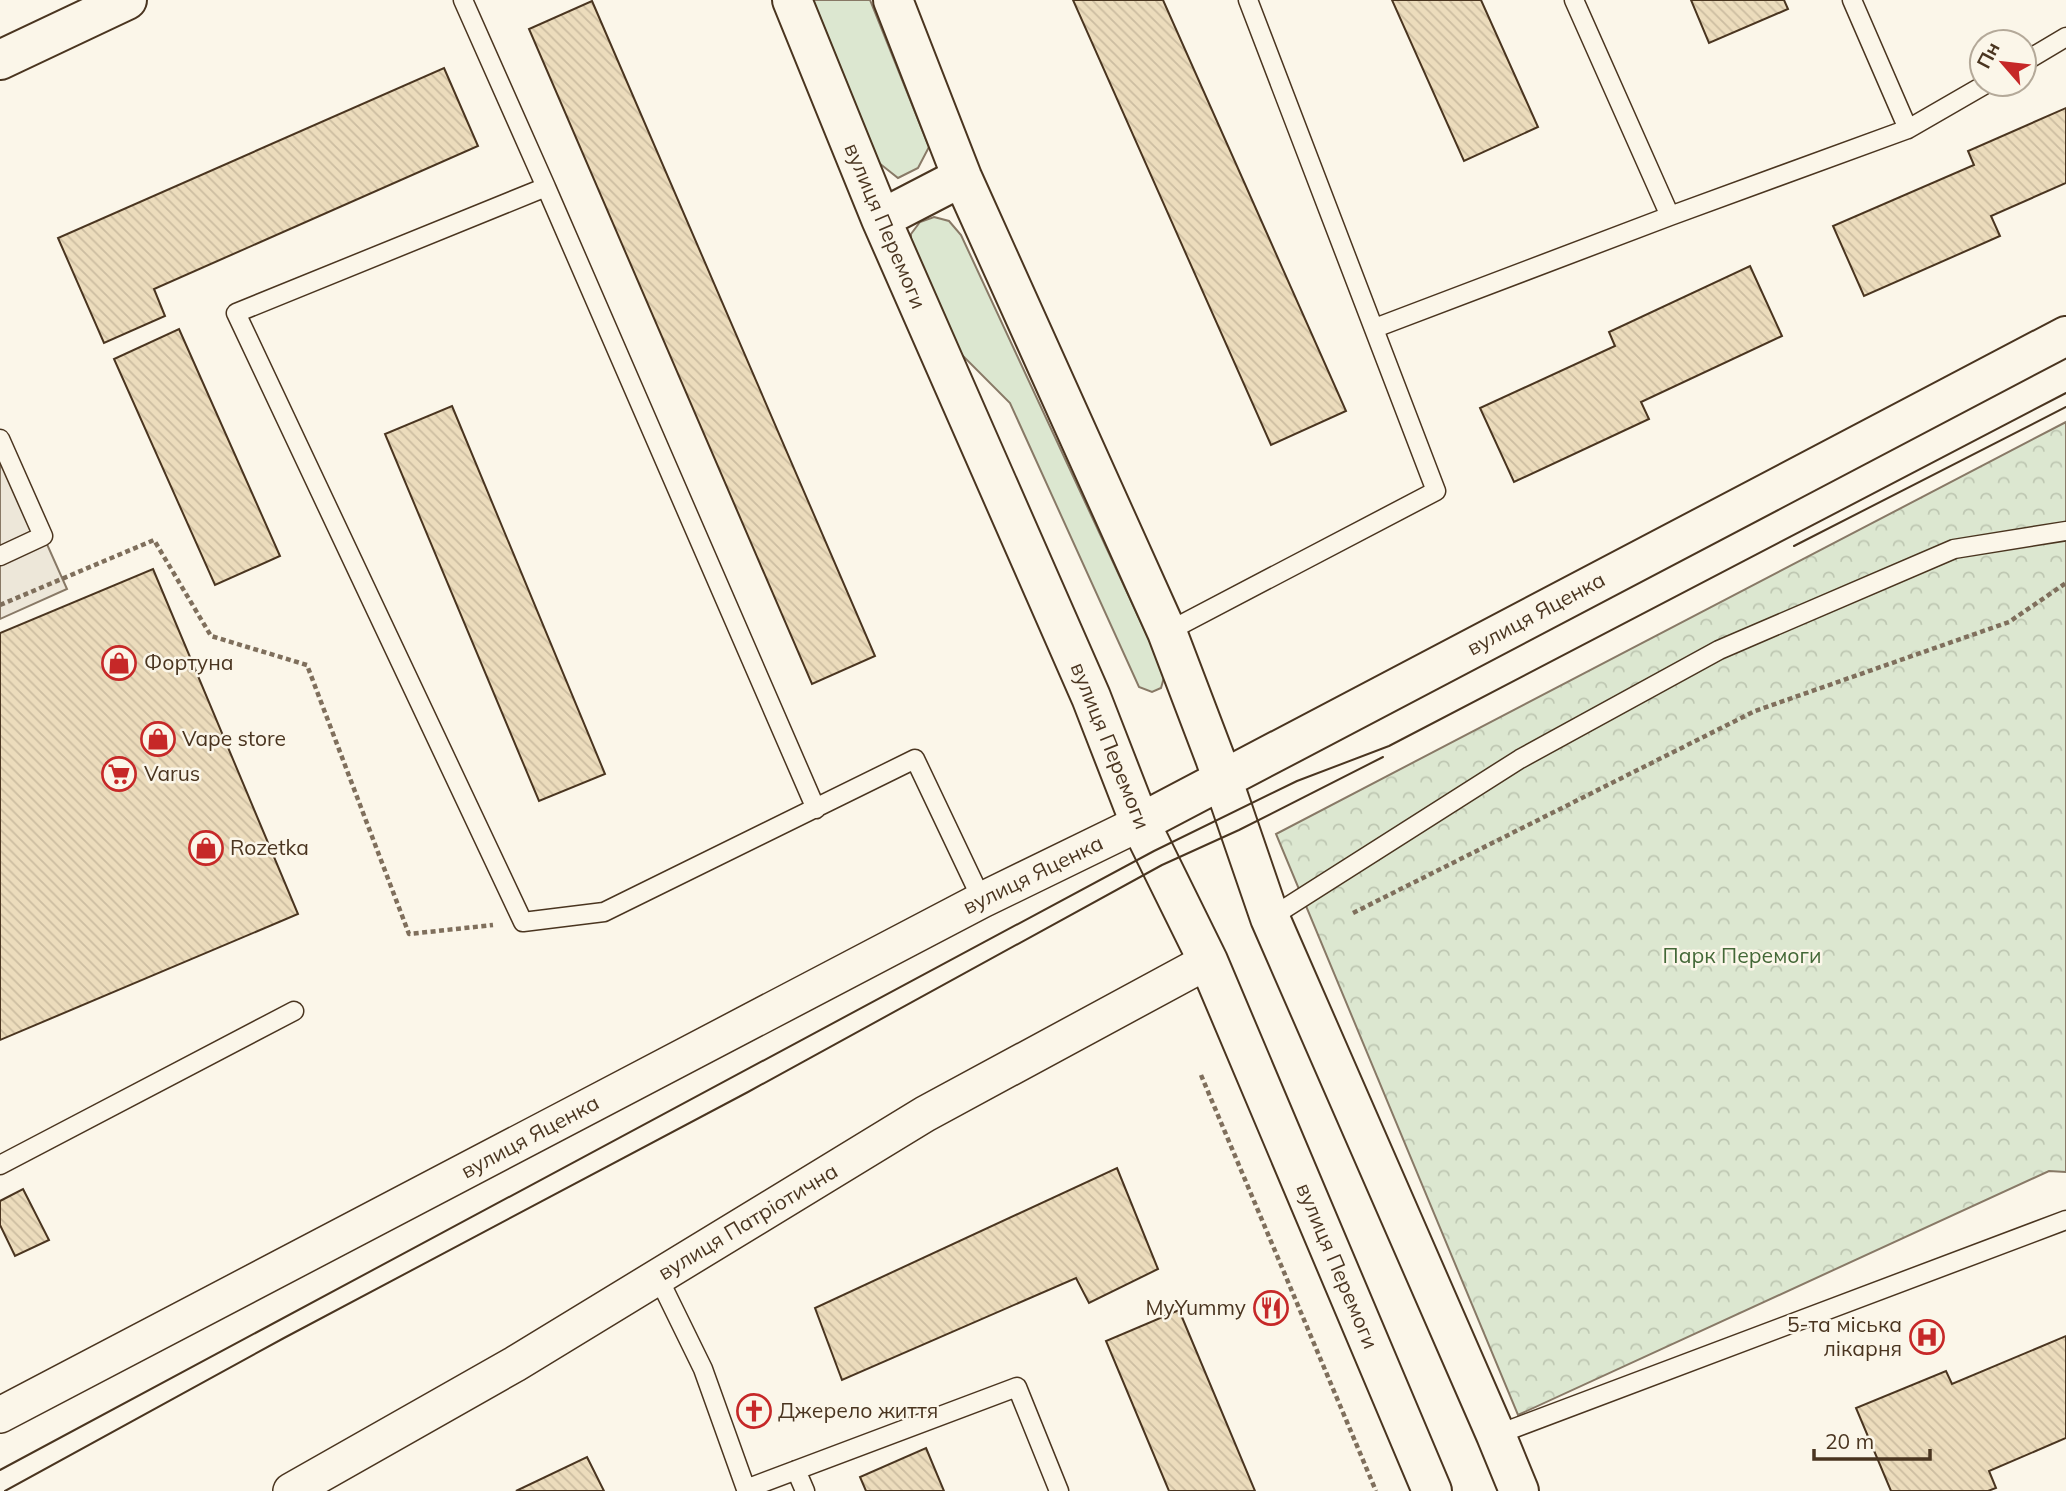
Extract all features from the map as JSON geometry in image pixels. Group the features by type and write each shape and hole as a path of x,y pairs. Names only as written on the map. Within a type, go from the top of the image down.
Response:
{"main road":[{"path":"0,61 127,0"},
{"name":"вулиця Перемоги","path":"792,0 881,219 1091,697 1140,823 1208,961 1432,1491"},
{"path":"893,0 962,177 1167,632 1270,918 1496,1435 1512,1489"},
{"path":"881,219 962,177"},
{"name":"вулиця Яценка","path":"1140,823 2066,336"}],"street":[{"name":"вулиця Яценка","path":"0,1415 982,900 1140,823"},
{"name":"вулиця Патріотична","path":"291,1491 515,1364 925,1114 1208,961"}],"lane":[{"path":"463,0 816,808"},
{"path":"1167,632 1436,491 1248,0"},
{"path":"1574,0 1670,216"},
{"path":"1852,0 1908,129"},
{"path":"2038,54 2066,37"},
{"path":"1375,328 1908,129 1968,94"},
{"path":"546,187 236,313 523,922 604,912 915,759 982,900"},
{"path":"0,439 43,536 0,556"},
{"path":"1270,918 1520,759 1719,650 1954,550 2066,531"},
{"path":"0,1165 294,1012"},
{"path":"1496,1435 2066,1220"},
{"path":"658,1277 703,1369 746,1489 1017,1387 1059,1491"},
{"path":"796,1470 805,1491"}],"path":[{"path":"0,605 154,540 211,636 307,665 409,934 523,922"},
{"path":"1353,913 1755,711 2009,622 2066,583"},
{"path":"1201,1074 1376,1491"}],"green space":[{"path":"813,0 870,0 929,147 918,168 898,178 879,163"},
{"path":"934,217 949,221 961,235 1165,674 1161,688 1152,692 1139,687 1010,403 951,344 911,256 911,234 920,222"},
{"name":"Парк Перемоги","path":"2066,422 2066,1172 2049,1171 1518,1415 1276,834"}],"shaded area":[{"path":"0,439 67,589 0,619"}],"building":[{"path":"1073,0 1163,0 1346,411 1271,445"},
{"path":"1392,0 1481,0 1538,127 1464,161"},
{"path":"1691,0 1784,0 1788,9 1709,43"},
{"path":"592,1 875,656 812,684 529,29"},
{"path":"444,68 478,146 154,289 165,316 104,343 58,238"},
{"path":"2066,108 2066,183 1991,216 2000,236 1864,296 1833,226 1974,165 1968,151"},
{"path":"1750,266 1782,336 1641,402 1649,419 1514,482 1480,408 1615,346 1609,332"},
{"path":"179,329 280,556 215,585 114,359"},
{"path":"452,406 605,774 539,801 385,434"},
{"name":"Varus","path":"153,569 298,914 0,1040 0,633"},
{"path":"1117,1168 1158,1269 1089,1303 1076,1278 842,1380 815,1308"},
{"path":"23,1189 49,1240 15,1256 0,1225 0,1201"},
{"path":"1179,1310 1255,1491 1169,1491 1106,1341"},
{"path":"2066,1336 2066,1438 1989,1471 1996,1488 1988,1491 1891,1491 1856,1408 1946,1371 1952,1384"},
{"path":"926,1448 944,1491 866,1491 860,1477"},
{"path":"587,1457 604,1491 516,1491"}],"tram line":[{"path":"0,1470 1154,851 1297,781 1389,746 2066,393"},
{"path":"1794,546 2066,407"},
{"path":"5,1491 284,1338 748,1092 1162,865 1239,830 1383,757"}],"place":[{"name":"Фортуна","path":"119,663"},
{"name":"Vape store","path":"158,739"},
{"name":"Varus","path":"119,774"},
{"name":"Rozetka","path":"206,848"},
{"name":"MyYummy","path":"1271,1308"},
{"name":"5-та міська лікарня","path":"1927,1337"},
{"name":"Джерело життя","path":"754,1411"}]}
